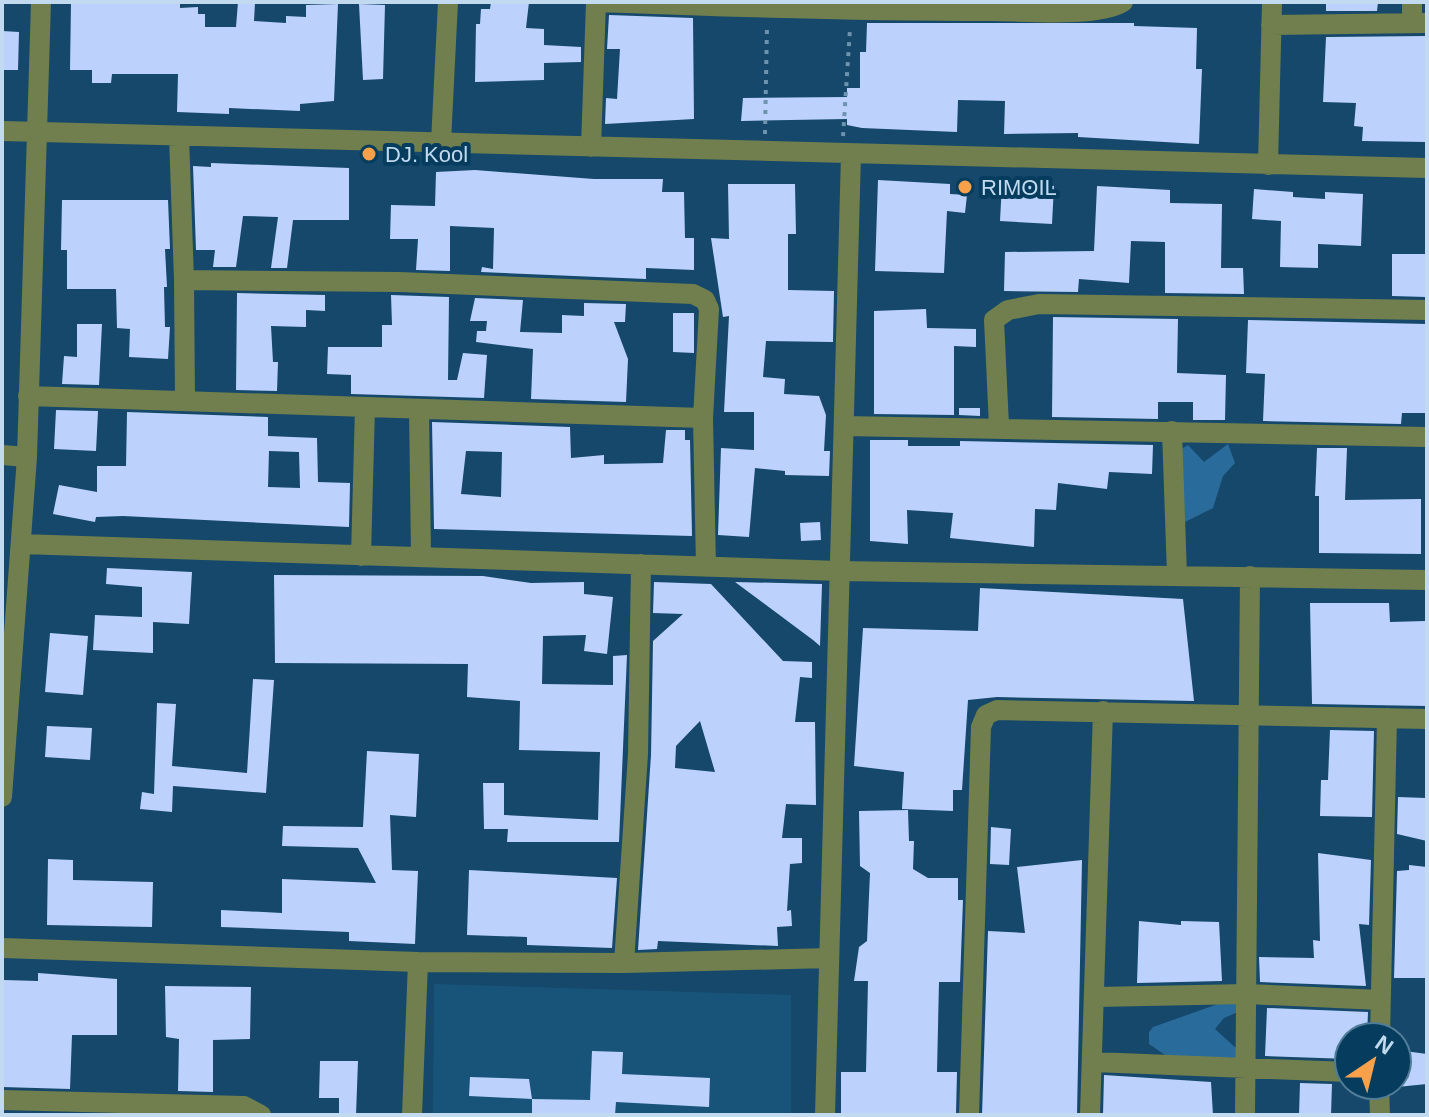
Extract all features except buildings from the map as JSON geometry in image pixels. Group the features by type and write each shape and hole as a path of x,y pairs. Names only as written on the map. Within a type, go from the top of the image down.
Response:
{"street":[{"path":"2,797 15,530 27,457 41,2"},
{"path":"441,142 448,2"},
{"path":"591,147 596,2 851,11 1058,6 1114,8 1123,2"},
{"path":"1268,165 1272,2"},
{"path":"1271,25 1419,23 1412,2"},
{"path":"2,131 1427,168"},
{"path":"179,136 185,399"},
{"path":"825,1115 844,426 847,154"},
{"path":"184,280 415,282 693,294 705,300 709,309 703,418 706,567"},
{"path":"999,426 994,320 1008,310 1039,304 1427,310"},
{"path":"28,396 703,418"},
{"path":"361,556 365,407"},
{"path":"419,409 421,555"},
{"path":"844,426 999,426 1427,437"},
{"path":"1172,431 1177,575"},
{"path":"2,455 27,457"},
{"path":"15,530 361,556 421,555 840,571 1427,580"},
{"path":"624,963 638,754 641,564"},
{"path":"1245,1115 1250,576"},
{"path":"969,1115 981,727 986,715 997,710 1427,719"},
{"path":"1090,1115 1103,711"},
{"path":"1380,1021 1387,718"},
{"path":"2,948 418,962 624,963 829,958"},
{"path":"412,1115 418,962"},
{"path":"1096,997 1247,994 1380,1000"},
{"path":"1094,1062 1333,1071"},
{"path":"2,1100 244,1106 261,1115"}],"path":[{"path":"764,152 767,8"},
{"path":"847,154 851,11"}],"shaded area":[{"path":"1228,444 1235,463 1223,476 1213,508 1185,522 1178,451 1188,445 1204,462"},
{"path":"434,984 791,995 791,1115 433,1115"},
{"path":"1235,998 1238,1012 1224,1018 1215,1029 1237,1049 1246,1063 1168,1057 1149,1044 1149,1032 1153,1027"}],"place":[{"name":"DJ. Kool","path":"369,154"},
{"name":"RIMOIL","path":"965,187"}]}
